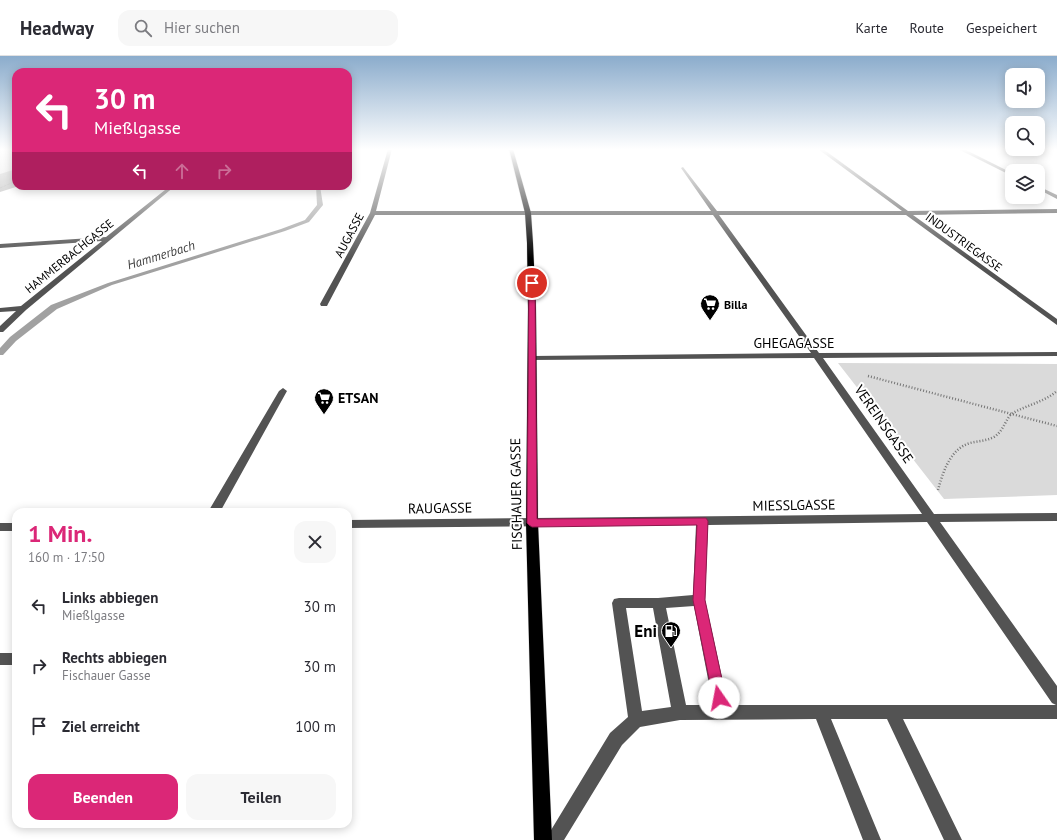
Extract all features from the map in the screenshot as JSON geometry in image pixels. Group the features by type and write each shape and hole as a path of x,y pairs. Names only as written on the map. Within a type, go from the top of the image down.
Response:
{"main road":[{"name":"FISCHAUER GASSE","path":"521,186 528,213 532,309 532,523 543,840"}],"street":[{"name":"AUGASSE","path":"324,304 373,213 380,186"},
{"name":"VEREINSGASSE","path":"695,186 817,356 1057,698"},
{"name":"INDUSTRIEGASSE","path":"869,186 1057,323"},
{"name":"HAMMERBACHGASSE","path":"0,330 23,308 168,190"},
{"path":"1045,190 1057,196"},
{"path":"373,213 905,213 1057,211"},
{"path":"0,246 106,239"},
{"path":"0,310 23,308"},
{"name":"GHEGAGASSE","path":"532,358 1057,354"},
{"path":"216,508 283,391"},
{"name":"MIESSLGASSE","path":"532,523 1057,517"},
{"path":"702,521 699,600 722,712"},
{"name":"RAUGASSE","path":"352,524 532,523"},
{"path":"0,527 12,527"},
{"path":"636,720 619,603 699,600"},
{"path":"658,602 680,712"},
{"path":"0,659 12,659"},
{"path":"554,840 616,739 636,720 680,712 1057,712"},
{"path":"821,713 872,840"},
{"path":"892,713 953,840"}],"path":[{"path":"866,375 1057,426"},
{"path":"930,518 941,476 954,455 966,445 988,440 1004,430 1011,414 1051,396 1057,391"}],"shaded area":[{"path":"838,363 1057,364 1057,495 944,499"}],"waterway":[{"name":"Hammerbach","path":"0,353 13,339 54,307 110,284 283,230 307,221 320,205 318,190"}],"place":[{"name":"Billa","path":"710,321"},
{"name":"ETSAN","path":"324,415"},
{"name":"Eni","path":"671,648"}],"route":[{"path":"532,283 532,523 702,521 699,600 719,698"}]}
